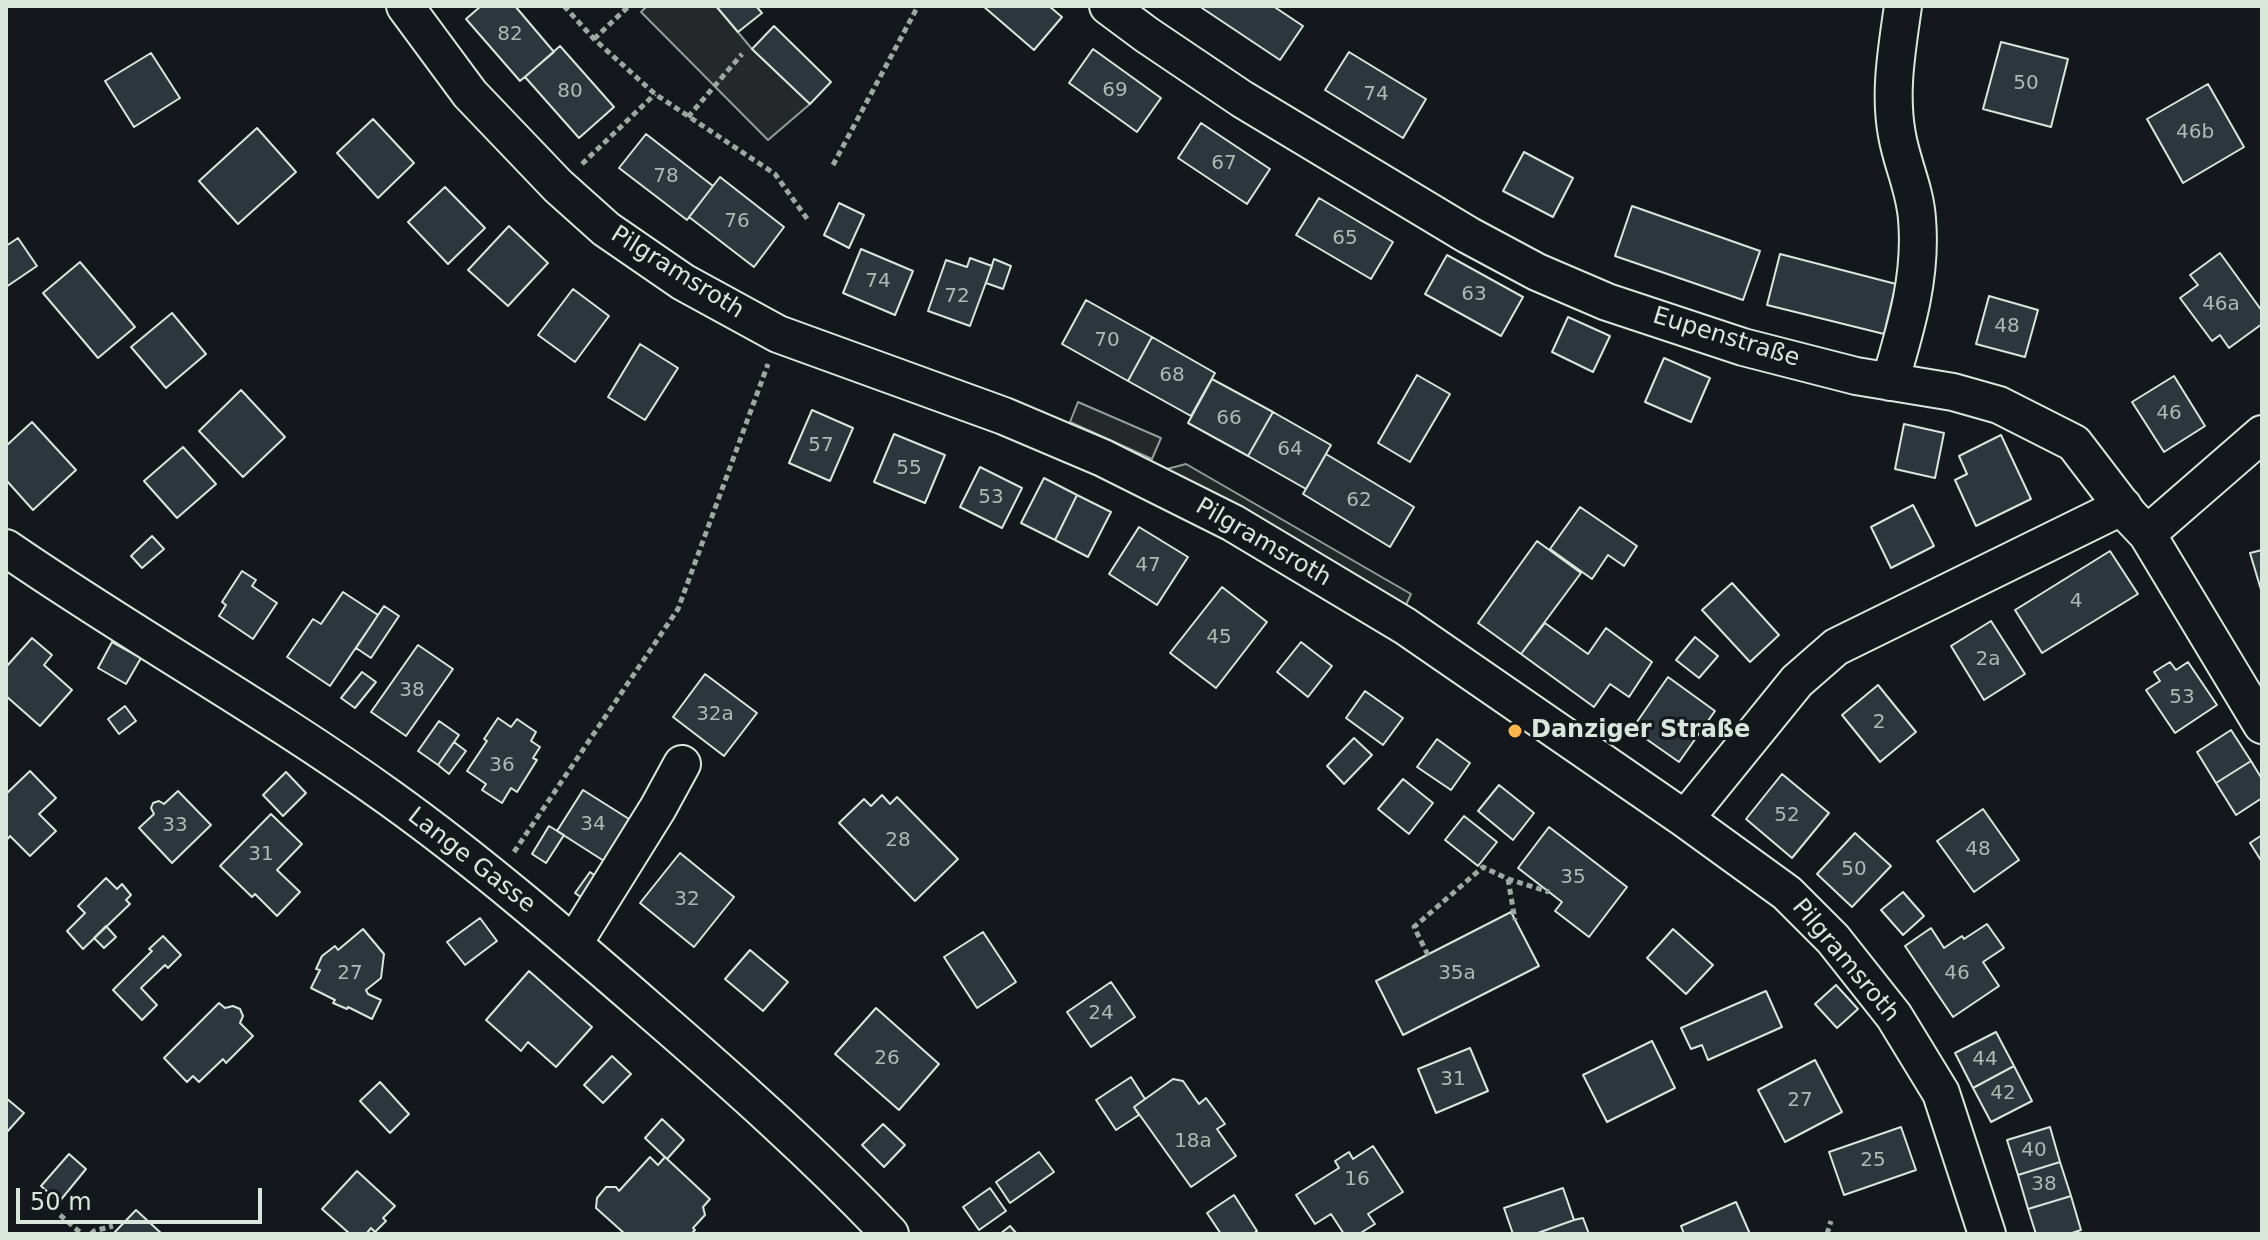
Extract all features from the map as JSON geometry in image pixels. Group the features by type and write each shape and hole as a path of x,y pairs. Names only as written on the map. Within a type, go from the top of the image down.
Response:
{"street":[{"name":"Pilgramsroth","path":"405,6 470,94 558,186 606,229 683,282 778,334 1018,422 1103,458 1233,523 1405,626 1787,893 1833,939 1894,1016 1941,1093 1987,1234"},
{"name":"Eupenstraße","path":"1108,6 1242,99 1441,220 1537,272 1607,302 1743,347 1856,376 1953,392 1999,405 2074,443 2147,534 2262,725"},
{"path":"1890,382 1910,316 1917,271 1917,220 1912,186 1897,136 1893,87 1903,6"},
{"path":"2147,534 2262,434"},
{"path":"1685,819 1797,681 1836,647 2123,506"},
{"name":"Lange Gasse","path":"6,548 298,735 392,799 574,943 758,1105 890,1234"},
{"path":"574,943 682,764"}],"path":[{"path":"564,6 594,39 655,94 775,174 808,220"},
{"path":"594,39 629,6"},
{"path":"833,165 918,6"},
{"path":"688,117 742,54"},
{"path":"558,186 655,94"},
{"path":"495,879 678,609 766,370"},
{"path":"1428,955 1414,927 1483,867 1549,892"},
{"path":"1508,879 1515,920"},
{"path":"60,1215 82,1234"},
{"path":"1827,1234 1831,1221"},
{"path":"91,1234 113,1226"}],"shaded area":[{"path":"647,6 716,6 752,49 810,104 768,140 641,12"},
{"path":"1078,402 1161,438 1152,459 1070,422"},
{"path":"1186,464 1411,594 1405,607 1167,469"}],"building":[{"path":"481,6 515,6 554,52 520,81 466,19"},
{"path":"716,6 756,6 762,13 738,32"},
{"path":"983,6 1049,6 1062,17 1034,50"},
{"path":"1203,6 1273,6 1303,26 1280,60"},
{"path":"774,26 831,82 810,104 752,49"},
{"path":"2001,42 2068,59 2051,127 1983,109"},
{"path":"560,46 614,107 579,138 525,77"},
{"path":"1093,49 1161,98 1137,132 1069,83"},
{"path":"1349,52 1426,99 1403,138 1325,90"},
{"path":"151,53 180,98 134,127 105,81"},
{"path":"2208,84 2244,147 2183,183 2147,119"},
{"path":"373,119 414,163 378,198 337,153"},
{"path":"1201,123 1270,169 1247,204 1178,158"},
{"path":"257,128 296,172 238,224 199,181"},
{"path":"646,134 713,186 687,220 619,168"},
{"path":"1524,152 1573,178 1553,217 1503,191"},
{"path":"720,177 784,227 754,267 689,217"},
{"path":"445,187 485,228 448,264 408,222"},
{"path":"1319,198 1393,242 1371,279 1296,235"},
{"path":"839,203 864,215 849,248 824,235"},
{"path":"1632,206 1760,251 1743,300 1615,256"},
{"path":"509,226 548,263 508,306 468,270"},
{"path":"18,238 37,266 6,287 6,246"},
{"path":"861,249 913,271 895,315 843,293"},
{"path":"2220,253 2262,311 2262,324 2229,348 2220,335 2212,341 2180,298 2198,285 2190,275"},
{"path":"1780,254 1896,284 1884,334 1767,305"},
{"path":"1447,255 1523,297 1501,336 1425,294"},
{"path":"970,258 992,266 970,326 928,311 946,260 967,267"},
{"path":"994,259 1011,266 1003,289 986,283"},
{"path":"80,262 135,327 98,358 43,293"},
{"path":"573,289 609,316 575,362 538,335"},
{"path":"1989,296 2038,310 2025,357 1976,344"},
{"path":"1086,300 1152,337 1128,381 1062,344"},
{"path":"172,313 206,354 166,388 131,347"},
{"path":"1568,317 1610,336 1593,372 1552,352"},
{"path":"1152,337 1215,373 1191,416 1128,381"},
{"path":"640,344 678,368 645,420 608,397"},
{"path":"1664,358 1710,378 1691,422 1645,402"},
{"path":"1417,375 1450,394 1410,462 1378,443"},
{"path":"2174,376 2205,426 2164,452 2132,402"},
{"path":"1212,379 1273,412 1248,456 1188,423"},
{"path":"241,390 285,437 243,477 199,431"},
{"path":"812,410 853,428 830,481 789,463"},
{"path":"1273,412 1331,445 1306,489 1248,456"},
{"path":"32,422 76,470 33,510 6,480 6,446"},
{"path":"1904,424 1944,433 1935,478 1895,469"},
{"path":"894,434 945,455 925,503 874,482"},
{"path":"2001,435 2031,499 1976,526 1955,480 1967,474 1959,456"},
{"path":"183,447 216,484 177,518 144,481"},
{"path":"1326,454 1414,507 1390,547 1303,494"},
{"path":"980,467 1022,488 1002,528 960,507"},
{"path":"1044,478 1077,495 1055,540 1021,523"},
{"path":"1077,495 1111,512 1088,557 1055,540"},
{"path":"1913,505 1934,546 1891,568 1871,527"},
{"path":"1580,507 1637,546 1624,566 1608,555 1592,579 1550,549"},
{"path":"1139,527 1188,557 1157,605 1109,574"},
{"path":"152,536 164,549 142,568 131,556"},
{"path":"1537,541 1581,573 1521,654 1478,623"},
{"path":"2262,550 2262,593 2250,553"},
{"path":"2110,551 2138,594 2042,653 2015,610"},
{"path":"242,571 256,580 252,586 277,603 253,639 219,616 226,605 222,602"},
{"path":"1732,583 1779,635 1750,662 1702,610"},
{"path":"1222,587 1267,622 1216,688 1170,653"},
{"path":"343,592 378,615 330,686 287,657 313,619 321,624"},
{"path":"384,606 399,616 371,658 356,648"},
{"path":"1991,621 2025,674 1984,700 1951,646"},
{"path":"1545,623 1588,654 1606,628 1652,662 1629,697 1610,684 1594,707 1521,654"},
{"path":"1695,637 1718,656 1699,678 1676,660"},
{"path":"32,638 52,655 44,665 72,690 40,726 6,696 6,667"},
{"path":"112,642 141,658 126,684 98,668"},
{"path":"1301,642 1332,666 1308,697 1277,672"},
{"path":"418,645 453,669 406,736 371,712"},
{"path":"2170,662 2176,670 2188,662 2217,705 2175,733 2146,690 2160,681 2154,672"},
{"path":"362,672 376,682 355,708 341,698"},
{"path":"705,674 757,713 724,756 673,717"},
{"path":"1668,677 1715,711 1679,762 1632,729"},
{"path":"1878,685 1916,732 1880,762 1842,715"},
{"path":"1365,691 1403,718 1383,745 1346,718"},
{"path":"125,706 136,721 119,734 108,719"},
{"path":"498,718 511,727 517,719 536,732 531,741 540,747 533,758 537,760 517,792 511,788 502,803 482,790 486,784 467,771"},
{"path":"439,721 459,735 438,765 418,751"},
{"path":"2231,730 2251,761 2216,783 2197,752"},
{"path":"1354,738 1372,755 1344,784 1327,766"},
{"path":"1437,739 1470,763 1451,790 1417,767"},
{"path":"454,742 466,751 449,774 438,765"},
{"path":"2251,761 2262,779 2262,798 2236,815 2216,783"},
{"path":"30,771 56,798 39,814 56,831 30,856 10,836 6,841 6,794"},
{"path":"286,772 306,793 283,816 263,795"},
{"path":"1782,774 1829,813 1792,858 1746,819"},
{"path":"1403,779 1433,803 1409,834 1378,809"},
{"path":"1499,785 1534,813 1513,840 1478,811"},
{"path":"583,790 629,819 604,861 557,831"},
{"path":"178,791 211,825 172,863 139,828 154,814 151,808 153,803 159,801 164,804"},
{"path":"882,795 890,804 897,797 958,859 915,901 839,823 864,799 871,806"},
{"path":"1983,809 2019,860 1974,892 1937,841"},
{"path":"271,814 302,844 277,870 300,892 277,916 220,866"},
{"path":"1464,816 1497,842 1478,866 1445,840"},
{"path":"549,826 564,835 546,863 532,854"},
{"path":"1549,827 1627,887 1589,937 1555,911 1562,902 1518,868"},
{"path":"1855,833 1891,866 1852,907 1817,874"},
{"path":"2262,835 2262,862 2250,843"},
{"path":"680,853 734,897 694,947 640,903"},
{"path":"590,872 604,882 589,903 575,893"},
{"path":"106,878 117,889 122,884 131,895 126,900 130,904 83,949 67,931 85,913 78,906"},
{"path":"1903,892 1924,916 1903,935 1881,910"},
{"path":"1511,912 1539,966 1403,1035 1376,981"},
{"path":"480,918 497,941 465,965 447,942"},
{"path":"1987,924 2004,948 1983,962 1999,986 1953,1017 1905,946 1931,928 1944,948"},
{"path":"106,926 116,937 104,948 94,938"},
{"path":"363,929 384,954 381,978 366,990 381,1000 372,1019 333,1003 335,1000 311,988 320,970 316,969 322,956 335,946 338,950"},
{"path":"1673,929 1713,965 1686,994 1647,958"},
{"path":"983,932 1016,982 977,1008 944,957"},
{"path":"163,936 181,955 168,968 165,965 141,988 157,1005 142,1020 113,990"},
{"path":"750,950 788,982 763,1011 725,979"},
{"path":"529,971 592,1027 556,1067 528,1042 521,1051 486,1020"},
{"path":"1111,982 1135,1017 1091,1047 1067,1012"},
{"path":"1836,985 1858,1009 1837,1028 1815,1004"},
{"path":"1766,991 1782,1027 1708,1060 1702,1045 1691,1049 1681,1028"},
{"path":"219,1003 225,1008 233,1006 240,1009 243,1016 240,1023 253,1036 226,1063 223,1059 199,1082 193,1076 187,1082 164,1058"},
{"path":"876,1008 939,1064 899,1110 835,1054"},
{"path":"1996,1032 2014,1066 1973,1088 1955,1053"},
{"path":"1652,1041 1675,1088 1607,1122 1583,1075"},
{"path":"1470,1048 1488,1091 1436,1113 1418,1069"},
{"path":"612,1056 631,1074 603,1103 584,1085"},
{"path":"1815,1060 1842,1112 1785,1142 1758,1090"},
{"path":"2014,1066 2032,1101 1991,1122 1973,1088"},
{"path":"1131,1077 1145,1099 1134,1107 1139,1115 1116,1130 1096,1100"},
{"path":"1173,1079 1183,1081 1199,1104 1206,1098 1225,1124 1217,1129 1236,1156 1191,1187 1134,1107"},
{"path":"380,1082 409,1114 390,1133 360,1101"},
{"path":"6,1098 24,1113 6,1133"},
{"path":"662,1119 684,1140 667,1159 645,1138"},
{"path":"883,1124 905,1145 884,1167 862,1145"},
{"path":"1901,1127 1916,1170 1844,1195 1829,1152"},
{"path":"2050,1127 2060,1162 2018,1175 2007,1140"},
{"path":"1373,1146 1403,1192 1368,1214 1375,1224 1359,1234 1344,1234 1331,1214 1315,1224 1296,1195 1339,1168 1335,1161 1349,1152 1353,1159"},
{"path":"1039,1152 1054,1172 1010,1203 996,1182"},
{"path":"69,1154 86,1169 59,1202 41,1186"},
{"path":"650,1157 658,1165 665,1157 710,1199 703,1207 705,1215 691,1234 625,1234 596,1208 597,1198 606,1187 616,1187 619,1191"},
{"path":"2060,1162 2071,1196 2028,1209 2018,1175"},
{"path":"357,1171 395,1206 375,1232 371,1228 366,1234 350,1234 322,1209"},
{"path":"990,1188 1006,1211 979,1230 963,1207"},
{"path":"1563,1188 1574,1220 1535,1234 1513,1234 1504,1208"},
{"path":"1234,1195 1257,1231 1253,1234 1221,1234 1207,1213"},
{"path":"2071,1196 2081,1230 2069,1234 2036,1234 2028,1209"},
{"path":"1736,1202 1750,1234 1684,1234 1681,1226"},
{"path":"136,1210 162,1234 113,1234"},
{"path":"1583,1218 1589,1234 1535,1234 1574,1220"},
{"path":"1010,1226 1017,1234 1000,1234"}],"place":[{"name":"Danziger Straße","path":"1515,731"}]}
